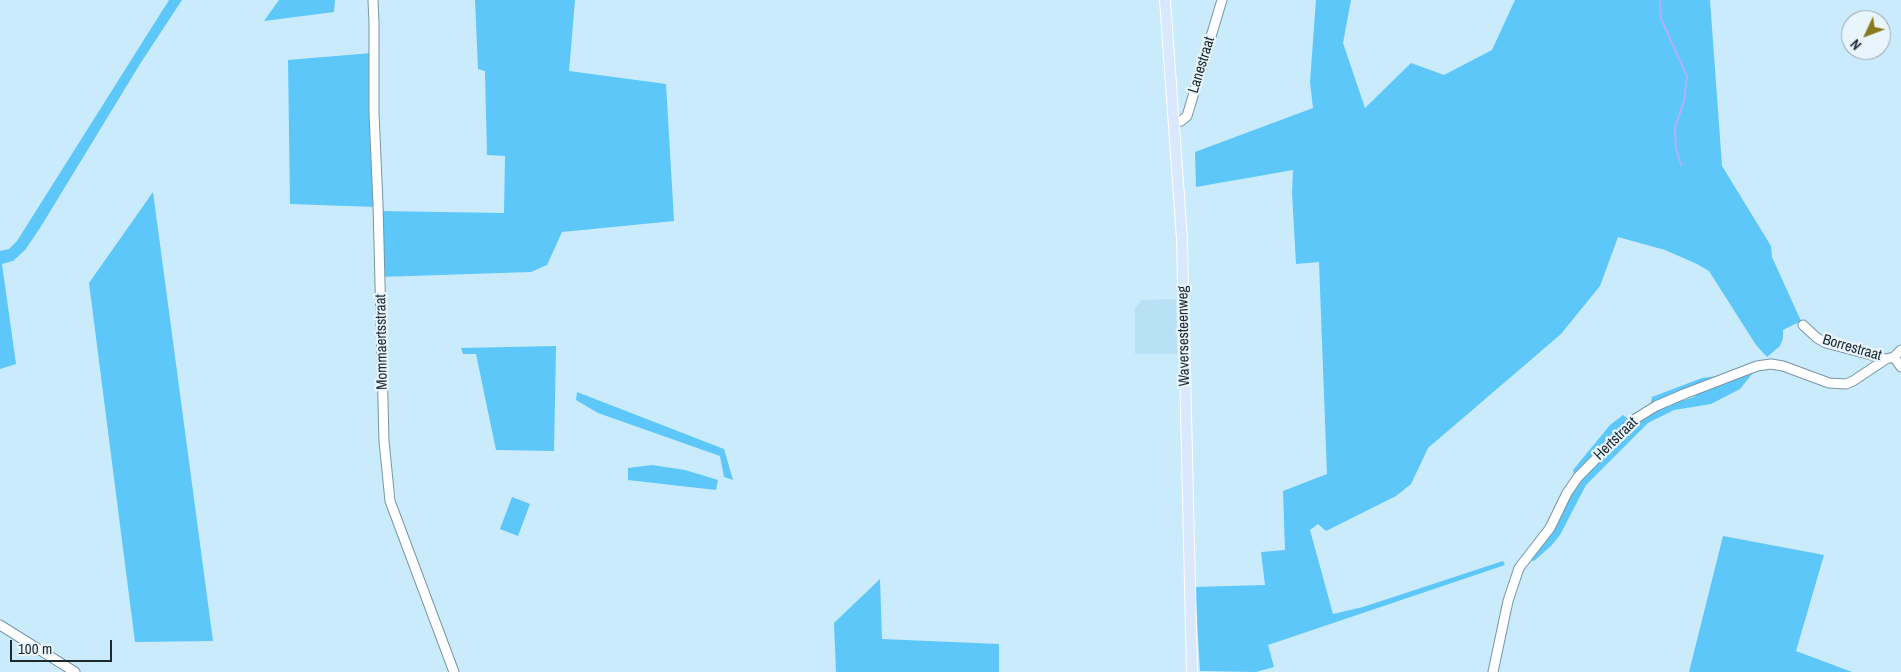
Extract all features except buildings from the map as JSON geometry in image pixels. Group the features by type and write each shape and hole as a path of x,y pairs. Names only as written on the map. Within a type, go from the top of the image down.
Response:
{"main road":[{"name":"Waversesteenweg","path":"1165,0 1182,239 1192,672"}],"street":[{"name":"Mommaertsstraat","path":"373,0 374,113 384,441 390,501 454,672"},
{"name":"Lanestraat","path":"1174,122 1180,121 1187,116 1222,0"},
{"name":"Borrestraat","path":"1803,326 1826,343 1890,358 1901,367"},
{"name":"Hertstraat","path":"1492,672 1508,601 1519,568 1550,528 1567,493 1578,476 1635,419 1656,406 1757,366 1771,364 1783,366 1829,383 1846,384 1901,350"},
{"path":"0,625 75,672"}],"shaded area":[{"path":"169,0 182,0 140,64 25,250 13,261 2,264 16,364 0,369 0,251 9,249 17,241"},
{"path":"279,0 335,0 334,12 264,21"},
{"path":"475,0 575,0 569,71 666,84 674,221 562,232 547,265 531,272 380,277 379,211 504,213 505,156 487,155 485,71 478,69"},
{"path":"1316,0 1351,0 1343,43 1365,108 1411,63 1444,75 1492,50 1515,0 1710,0 1722,166 1771,246 1772,257 1801,321 1783,330 1780,346 1767,357 1756,345 1709,271 1665,250 1618,237 1600,286 1561,334 1428,448 1411,484 1396,496 1326,531 1318,524 1310,530 1333,614 1363,607 1503,561 1505,565 1268,645 1274,667 1256,672 1200,671 1195,587 1265,585 1261,552 1285,550 1283,491 1327,474 1319,262 1296,264 1292,192 1293,170 1196,187 1195,152 1313,108 1310,82"},
{"path":"372,53 376,207 290,204 288,60"},
{"path":"153,192 213,641 135,642 89,283"},
{"path":"1176,299 1177,354 1135,354 1135,309 1141,300"},
{"path":"556,346 554,451 496,450 476,354 463,354 461,348"},
{"path":"1745,374 1752,374 1740,389 1711,404 1674,410 1648,423 1586,485 1560,535 1551,546 1534,561 1528,560 1574,486 1639,419 1680,399 1685,400 1694,397 1704,388"},
{"path":"1722,376 1650,407 1652,397 1702,378"},
{"path":"577,392 724,449 733,480 724,477 720,456 598,413 576,400"},
{"path":"1623,415 1628,419 1624,425 1574,477 1573,470 1610,425"},
{"path":"652,465 685,470 718,480 716,490 628,480 628,468"},
{"path":"512,497 530,504 518,536 500,529"},
{"path":"1723,536 1824,555 1796,651 1852,672 1689,672"},
{"path":"880,579 882,639 999,644 999,672 836,672 834,623"}],"waterway":[{"path":"1660,0 1661,19 1687,76 1684,101 1675,128 1676,148 1681,165"}]}
